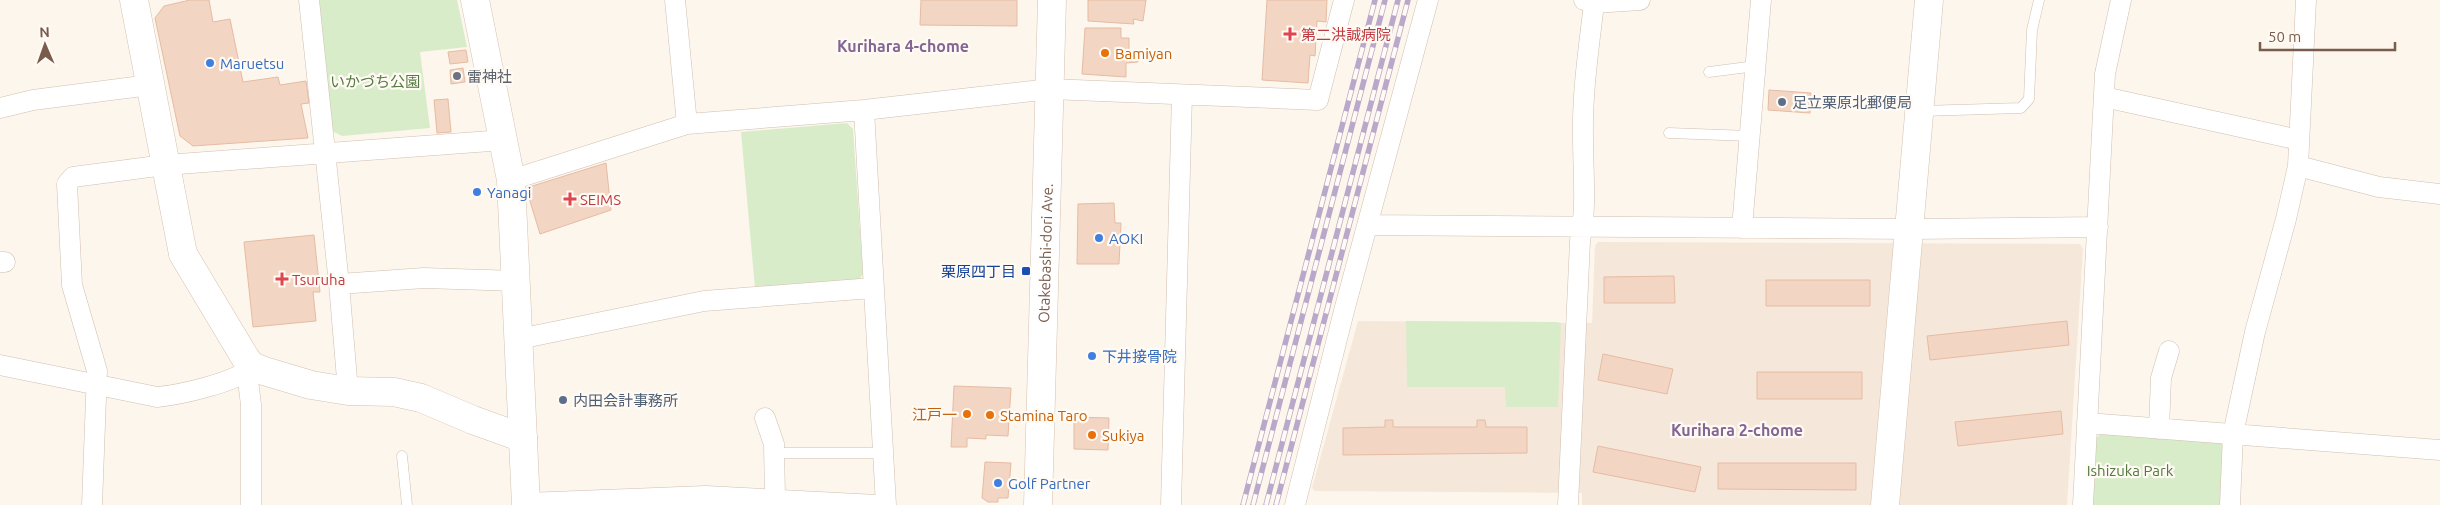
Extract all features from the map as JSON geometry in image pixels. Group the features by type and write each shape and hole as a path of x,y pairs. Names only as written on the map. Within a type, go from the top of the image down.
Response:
{"street":[{"path":"134,0 183,254 250,369 251,505"},
{"path":"309,0 339,284 348,391"},
{"path":"475,0 512,180 526,504 775,499 801,503 877,505"},
{"path":"674,0 687,124"},
{"name":"Otakebashi-dori Ave.","path":"1038,505 1052,0"},
{"path":"512,180 687,124 864,110 1050,90 1318,100 1344,0"},
{"path":"1295,505 1367,225 1428,0"},
{"path":"1568,505 1576,313 1583,228 1584,110 1589,1 1640,0"},
{"path":"1742,228 1761,0"},
{"path":"1885,505 1911,229 1929,0"},
{"path":"2083,505 2105,74 2121,0"},
{"path":"2230,505 2232,434 2255,332 2286,219 2298,166 2306,0"},
{"path":"0,108 33,100 150,85"},
{"path":"1171,505 1182,95"},
{"path":"2104,98 2299,140"},
{"path":"864,110 886,505"},
{"path":"92,505 97,371 72,285 67,184 72,177 165,165 504,140"},
{"path":"2298,166 2379,187 2440,194"},
{"path":"1367,225 1911,229 2098,227"},
{"path":"339,284 424,278 516,280"},
{"path":"519,339 704,301 873,288"},
{"path":"2159,429 2161,378 2169,351"},
{"path":"0,365 157,396 178,395 250,369 348,391 394,392 421,398 523,438"},
{"path":"765,418 774,444 775,499"},
{"path":"2087,423 2440,450"}],"lane":[{"path":"1920,111 2021,108 2029,99 2032,30 2039,0"},
{"path":"1709,72 1756,66"},
{"path":"1670,133 1750,136"},
{"path":"774,453 883,453"},
{"path":"402,456 407,505"}],"shaded area":[{"path":"1598,242 2080,244 2083,249 2067,505 1582,505 1582,493 1315,491 1312,488 1358,321 1592,323 1595,246"}],"green space":[{"name":"いかづち公園","path":"319,0 457,0 467,47 420,52 430,128 342,136 332,131"},
{"path":"847,123 853,129 863,274 858,281 755,288 741,132"},
{"path":"1406,321 1561,323 1558,407 1506,407 1505,387 1407,387"},
{"name":"Ishizuka Park","path":"2103,432 2223,443 2226,447 2223,505 2092,505 2095,439"}],"building":[{"path":"190,0 209,0 213,22 230,19 243,82 278,77 280,85 306,81 309,103 301,104 308,138 193,146 180,136 155,18 164,6"},
{"path":"921,0 1017,0 1017,26 920,25"},
{"path":"1088,0 1146,0 1143,21 1133,19 1134,24 1088,21"},
{"path":"1267,0 1327,0 1326,22 1317,21 1315,56 1310,55 1308,83 1262,80"},
{"path":"1085,28 1121,28 1121,38 1129,38 1129,56 1139,55 1138,62 1126,63 1126,77 1082,74"},
{"path":"466,50 468,62 450,64 448,52"},
{"path":"463,68 465,82 451,84 450,70"},
{"path":"1769,90 1811,93 1810,113 1768,110"},
{"path":"448,99 451,132 437,133 434,100"},
{"path":"606,163 611,210 540,234 526,188"},
{"path":"1114,203 1115,223 1121,223 1119,264 1077,264 1078,204"},
{"path":"314,235 320,292 313,292 316,321 253,327 244,242"},
{"path":"1674,276 1675,303 1604,303 1604,277"},
{"path":"1766,280 1870,280 1870,306 1766,306"},
{"path":"2067,321 2069,345 1930,360 1927,336"},
{"path":"1603,354 1673,369 1667,394 1598,380"},
{"path":"1757,372 1862,372 1862,399 1757,399"},
{"path":"954,386 1011,388 1008,436 986,435 986,439 967,438 967,447 951,447"},
{"path":"2061,411 2063,434 1958,446 1955,422"},
{"path":"1074,417 1109,418 1108,450 1074,449"},
{"path":"1385,420 1393,420 1393,427 1477,427 1477,420 1485,420 1486,427 1527,427 1527,453 1343,455 1343,428 1385,427"},
{"path":"1598,446 1701,467 1695,492 1593,472"},
{"path":"985,462 1011,463 1008,498 998,498 998,502 988,502 982,498"},
{"path":"1718,463 1856,463 1856,490 1718,489"}],"railway":[{"path":"1243,505 1375,0"},
{"path":"1253,505 1385,0"},
{"path":"1266,505 1398,0"},
{"path":"1276,505 1408,0"}],"place":[{"name":"第二洪誠病院","path":"1290,34"},
{"name":"Bamiyan","path":"1105,53"},
{"name":"Maruetsu","path":"210,63"},
{"name":"雷神社","path":"457,76"},
{"name":"足立栗原北郵便局","path":"1782,102"},
{"name":"Yanagi","path":"477,192"},
{"name":"SEIMS","path":"570,199"},
{"name":"AOKI","path":"1099,238"},
{"name":"栗原四丁目","path":"1026,271"},
{"name":"Tsuruha","path":"282,279"},
{"name":"下井接骨院","path":"1092,356"},
{"name":"内田会計事務所","path":"563,400"},
{"name":"江戸一","path":"967,414"},
{"name":"Stamina Taro","path":"990,415"},
{"name":"Sukiya","path":"1092,435"},
{"name":"Golf Partner","path":"998,483"}],"district":[{"name":"Kurihara 4-chome","path":"903,46"},
{"name":"Kurihara 2-chome","path":"1737,430"}]}
